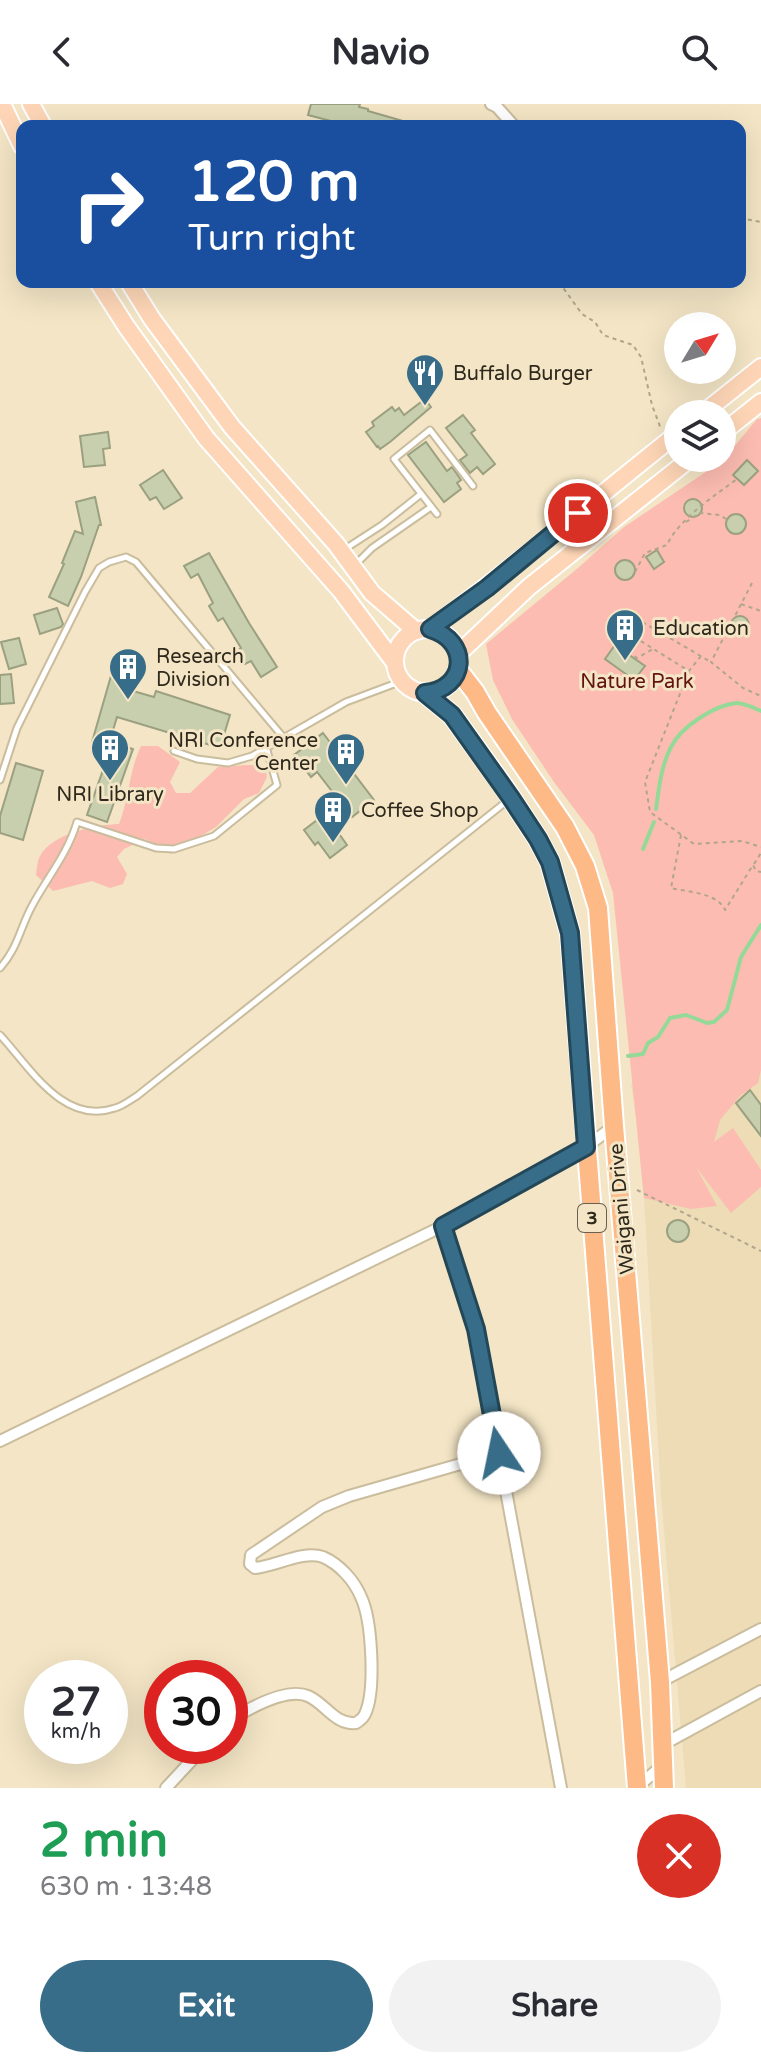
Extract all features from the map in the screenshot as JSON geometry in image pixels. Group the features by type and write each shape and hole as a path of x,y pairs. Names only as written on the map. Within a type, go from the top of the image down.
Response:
{"highway":[{"name":"Waigani Drive","path":"458,662 487,713 565,827 585,866 598,908 660,1682 664,1788"},
{"name":"Waigani Drive","path":"425,693 452,715 538,839 550,862 570,933 637,1787"}],"main road":[{"path":"2,104 16,133"},
{"path":"102,288 206,438 331,579 395,663"},
{"path":"133,288 232,427 341,551 372,593 423,630 448,637 454,644 458,662"},
{"path":"720,400 761,367"},
{"path":"736,422 761,402"},
{"path":"662,446 487,588 423,630 407,636 396,653 395,663 402,681 408,687 425,693 446,687 453,680 458,662 529,587 673,472"}],"street":[{"path":"491,104 509,120"},
{"path":"0,1441 443,1226 586,1147 614,1126"},
{"path":"443,1226 476,1329 561,1788"},
{"path":"248,1709 295,1693 308,1696 346,1723 356,1723 366,1714 371,1684 366,1608 345,1573 316,1555 255,1568 250,1564 251,1555 322,1507 349,1496 499,1453"},
{"path":"660,1682 761,1629"},
{"path":"662,1745 761,1691"},
{"path":"166,1788 188,1764"},
{"path":"637,1787 663,1765"}],"lane":[{"path":"437,514 394,459 430,430 473,486"},
{"path":"341,551 382,525 421,494"},
{"path":"353,568 372,548 431,507"},
{"path":"0,780 17,728 85,592 99,568 126,557 136,562 283,737"},
{"path":"174,751 197,759 228,763 252,756 346,702 402,681"},
{"path":"0,968 17,943 30,911 74,834 77,822 156,848 174,849 214,836 277,785 266,747"},
{"path":"0,1035 35,1077 66,1104 85,1110 115,1108 150,1086 511,798"}],"path":[{"path":"563,288 582,314 595,322 603,335 633,345 641,357 652,405 661,427 662,446"},
{"path":"682,525 702,505 737,479"},
{"path":"635,572 645,553 667,545 672,533 700,513 720,515 726,519"},
{"path":"711,662 752,583"},
{"path":"740,604 761,611"},
{"path":"689,671 623,630 617,623 622,617 632,616 644,621 711,662 743,688 761,696"},
{"path":"623,630 622,648 637,658 653,648"},
{"path":"701,656 689,671 645,782 650,812 694,844 742,841 761,847"},
{"path":"681,834 671,888 710,897 722,903 725,910 761,853"},
{"path":"753,865 756,871 761,872"},
{"path":"637,1190 761,1251"}],"shaded area":[{"path":"761,1060 761,1788 686,1788 661,1494 644,1198 631,1084"}],"green space":[{"name":"Nature Park","path":"761,418 761,1070 758,1083 741,1095 720,1120 714,1142 733,1128 761,1170 761,1187 731,1213 696,1167 717,1206 691,1209 644,1198 613,893 594,835 512,719 493,680 486,644 624,527 706,472 736,472 736,444"},
{"path":"141,746 158,746 180,762 170,782 176,793 190,793 218,767 265,766 267,777 259,793 244,799 216,827 171,854 145,839 124,849 117,857 127,874 123,884 110,888 92,881 53,891 36,875 40,856 54,841 64,836 87,828 119,824"}],"building":[{"path":"311,104 360,104 359,107 368,111 400,120 327,120 308,115"},
{"path":"425,399 431,407 390,442 380,449 377,447 366,432 374,426 372,422 392,407 395,411 399,408 404,415"},
{"path":"463,415 475,430 471,433 495,464 483,474 477,467 470,473 460,460 467,455 446,428"},
{"path":"108,432 110,448 103,449 105,465 84,467 80,436"},
{"path":"426,442 447,471 452,467 461,480 457,483 461,489 444,502 408,455"},
{"path":"747,460 758,471 744,485 733,475"},
{"path":"163,470 182,498 164,509 156,497 150,500 140,485"},
{"path":"95,497 101,525 68,606 49,597 75,531 83,534 76,502"},
{"path":"693,499 702,508 693,517 684,508"},
{"path":"732,514 740,514 746,524 740,534 732,534 726,528 726,520"},
{"path":"657,550 664,562 654,569 646,557"},
{"path":"209,553 277,667 261,677 251,661 245,664 237,651 241,648 223,618 218,621 209,606 213,603 198,574 191,578 184,566"},
{"path":"625,560 632,563 635,570 632,577 625,580 618,577 615,570 618,563"},
{"path":"57,608 63,624 40,634 34,615"},
{"path":"740,616 749,625 740,634 731,625"},
{"path":"19,638 26,664 9,669 1,642"},
{"name":"Education","path":"615,645 645,666 634,680 605,659"},
{"path":"117,655 134,660 126,689 154,697 156,691 230,715 220,748 117,717 108,747 92,742"},
{"path":"11,674 14,703 0,704 0,675"},
{"name":"NRI Conference Center","path":"323,733 374,800 352,817 317,772 311,777 294,755"},
{"name":"NRI Library","path":"113,742 133,749 107,822 87,815"},
{"path":"16,763 43,771 23,840 0,833 0,816"},
{"path":"325,814 347,845 330,858 304,830"},
{"path":"750,1090 761,1105 761,1136 736,1103"},
{"path":"678,1220 686,1223 689,1231 686,1239 678,1242 670,1239 667,1231 670,1223"}],"waterway":[{"path":"656,809 665,762 682,732 709,713 728,705 740,703 761,711"},
{"path":"643,849 654,822"},
{"path":"628,1056 643,1054 648,1043 658,1037 670,1018 686,1015 707,1023 714,1022 727,1010 741,957 761,925"}],"place":[{"name":"Buffalo Burger","path":"425,407"},
{"name":"Education","path":"625,662"},
{"name":"Research Division","path":"128,701"},
{"name":"NRI Library","path":"110,782"},
{"name":"NRI Conference Center","path":"346,786"},
{"name":"Coffee Shop","path":"333,844"}],"route":[{"path":"499,1453 476,1329 443,1226 586,1147 570,933 550,862 538,839 452,715 425,693 446,687 453,680 459,662 454,644 448,637 430,629 487,588 578,513"}]}
